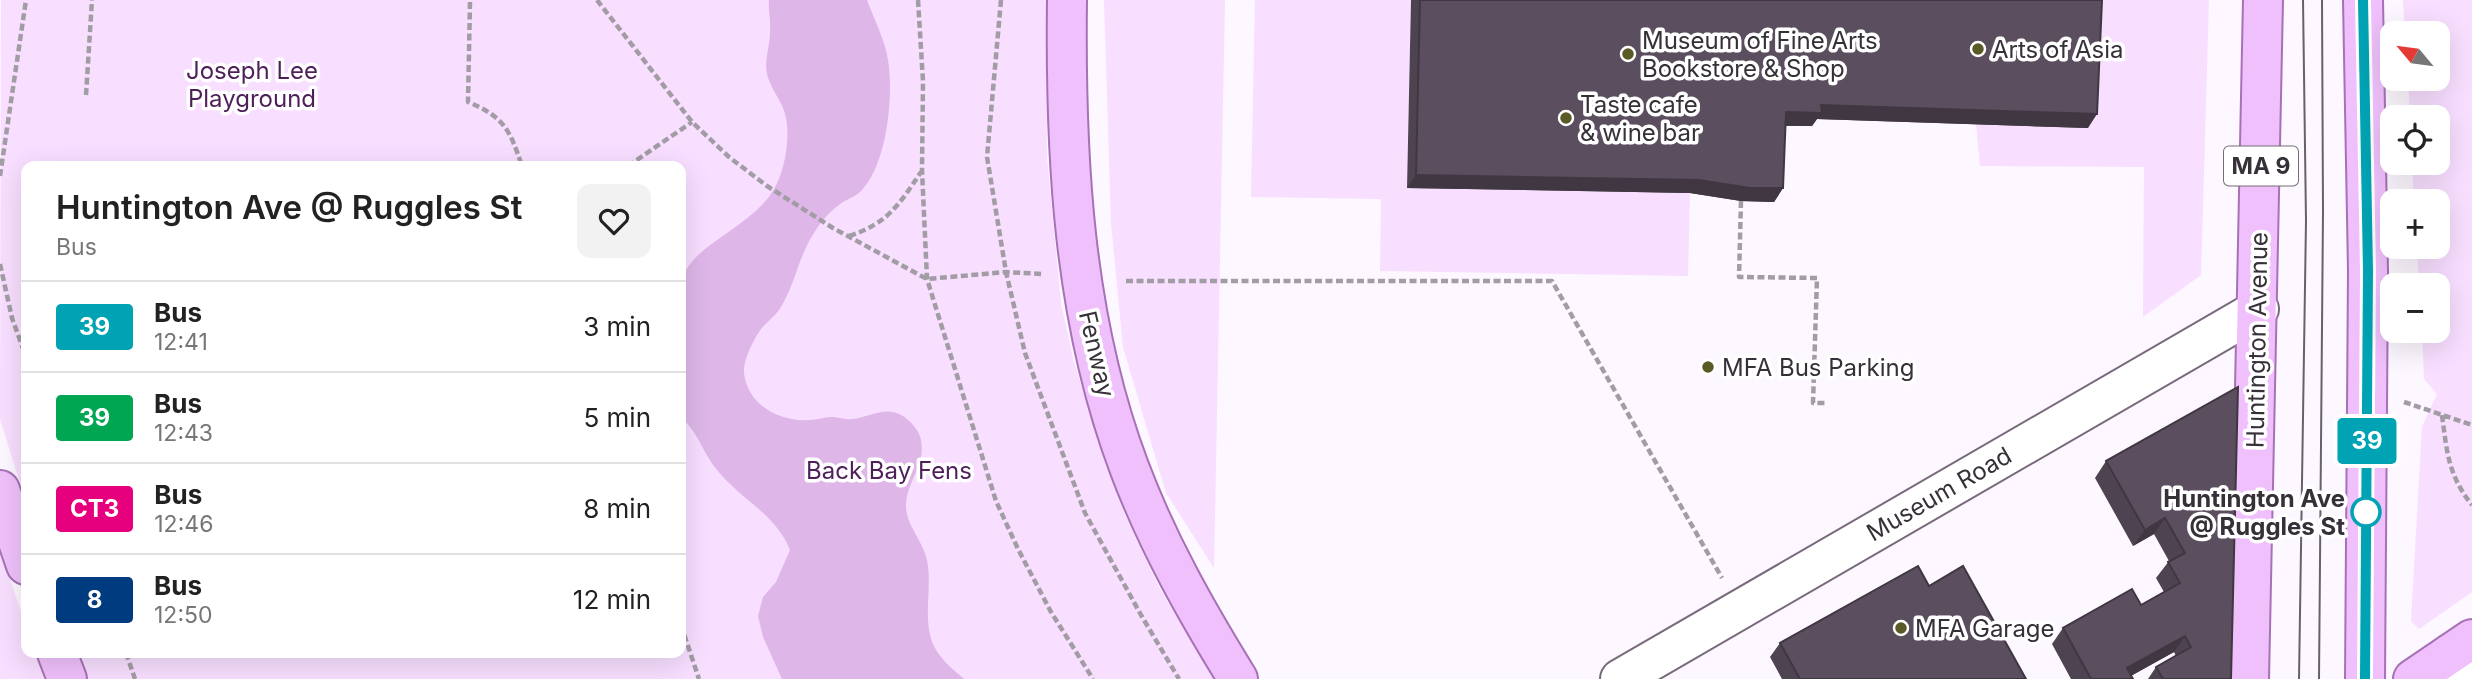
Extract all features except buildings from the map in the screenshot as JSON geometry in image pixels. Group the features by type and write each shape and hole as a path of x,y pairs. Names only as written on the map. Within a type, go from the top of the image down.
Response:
{"main road":[{"name":"Fenway","path":"1067,0 1069,152 1077,241 1086,309 1108,402 1136,484 1172,564 1238,679"},
{"name":"Huntington Avenue","path":"2249,679 2259,309 2263,0"},
{"path":"2363,0 2368,271 2365,679"},
{"path":"0,490 21,551"},
{"path":"2413,679 2463,657"},
{"path":"59,658 67,679"}],"street":[{"name":"Museum Road","path":"1620,679 2259,309"}],"path":[{"path":"0,176 26,0"},
{"path":"86,95 92,0"},
{"path":"597,0 692,122 729,157 766,186 833,228 927,279 1006,272 1046,274"},
{"path":"918,0 923,81 922,170 927,279 996,501 1051,612 1093,679"},
{"path":"1001,0 987,157 1006,272 1024,354 1085,513 1179,679"},
{"path":"470,2 468,102 498,117 511,134 520,161"},
{"path":"635,161 692,122"},
{"path":"849,237 882,222 905,197 922,170"},
{"path":"1741,201 1739,277 1817,278 1813,403 1825,403"},
{"path":"0,264 21,343"},
{"path":"1126,281 1552,281 1725,584"},
{"path":"2404,402 2472,425"},
{"path":"2442,415 2449,465 2458,488 2472,505"},
{"path":"686,640 699,679"},
{"path":"128,658 135,679"}],"green space":[{"name":"Back Bay Fens","path":"1,0 1046,0 1047,158 1061,303 1074,362 1126,517 1160,589 1214,679 85,679 78,658 686,658 686,161 21,161 21,486 0,419"},
{"path":"1104,0 1225,0 1214,568 1166,493 1123,347 1111,223"},
{"path":"1255,0 1411,0 1407,188 1690,193 1688,276 1380,271 1381,199 1251,197"},
{"path":"2093,0 2209,0 2201,275 2143,317 2144,167 1980,166 1976,124"},
{"path":"2403,0 2472,0 2472,592 2419,629 2411,621 2422,427 2437,394 2424,379 2422,343 2450,343 2450,273 2418,273 2418,259 2450,259 2450,189 2413,189 2413,175 2450,175 2450,105 2409,105 2409,91 2450,91 2450,21 2404,21"},
{"path":"0,550 21,611 21,658 37,658 44,679 0,679"}],"shaded area":[{"path":"769,0 867,0 887,52 890,75 889,110 883,147 870,179 859,193 830,212 814,233 784,301 755,338 745,362 747,385 752,395 767,410 788,418 849,419 887,411 900,414 916,428 922,449 907,497 907,513 927,560 931,638 941,657 964,679 782,679 763,637 758,616 763,597 776,582 790,550 766,515 734,488 714,466 686,422 686,270 698,255 759,208 771,193 785,160 785,116 766,69 770,28"}],"tram line":[{"path":"2299,679 2306,221 2303,0"},
{"path":"2319,679 2322,0"}],"bus line":[{"name":"39","path":"2363,0 2368,271 2365,679"}],"place":[{"name":"Arts of Asia","path":"1978,49"},
{"name":"Museum of Fine Arts Bookstore & Shop","path":"1628,54"},
{"name":"Taste cafe & wine bar","path":"1566,118"},
{"name":"MFA Bus Parking","path":"1708,367"},
{"name":"Huntington Ave @ Ruggles St","path":"2366,512"},
{"name":"MFA Garage","path":"1901,628"}],"park label":[{"name":"Joseph Lee Playground","path":"252,84"}]}
